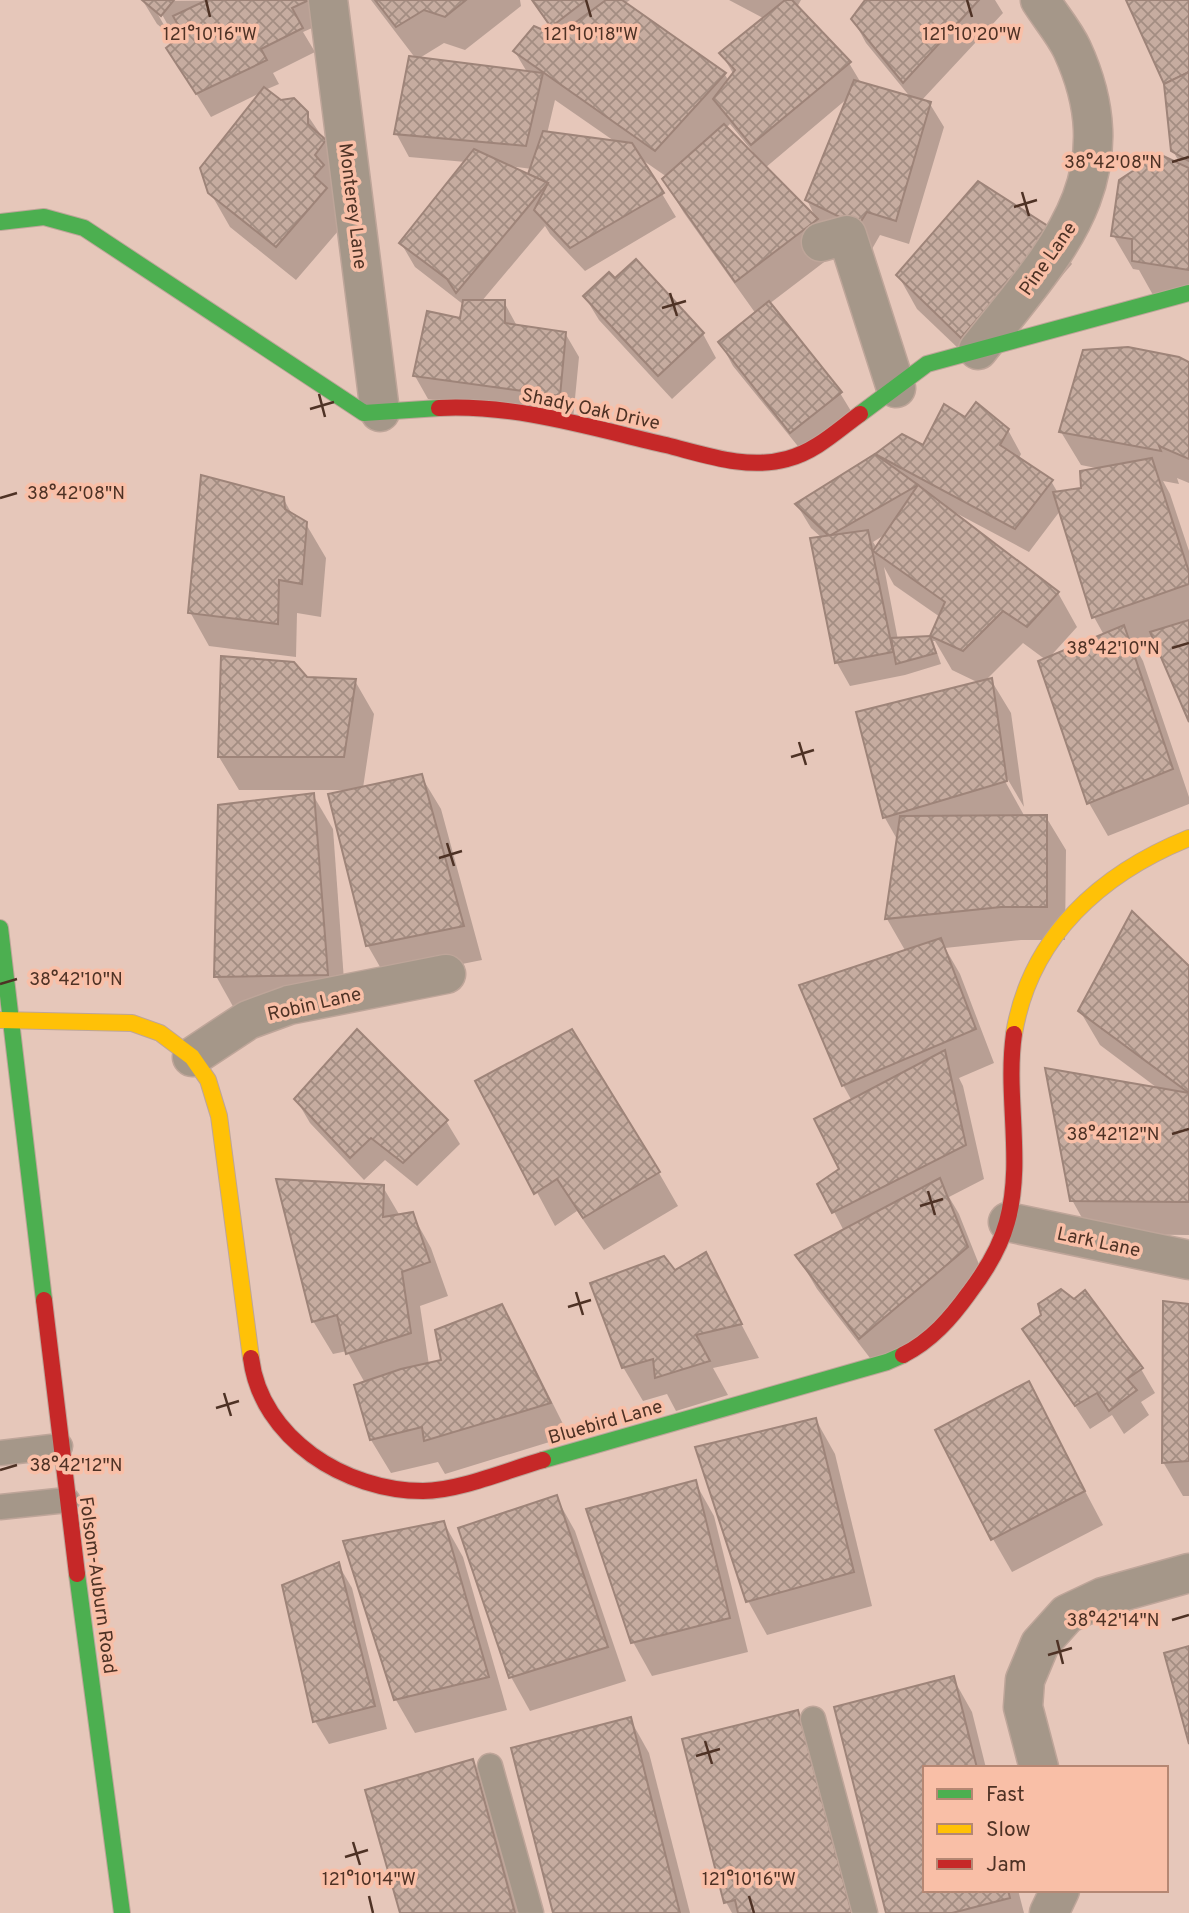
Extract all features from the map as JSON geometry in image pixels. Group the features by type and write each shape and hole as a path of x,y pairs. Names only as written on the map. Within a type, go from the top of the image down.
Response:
{"street":[{"name":"Monterey Lane","path":"328,0 380,412"},
{"name":"Pine Lane","path":"978,350 1056,252 1076,216 1089,177 1093,136 1086,86 1071,47 1040,0"},
{"name":"Shady Oak Drive","path":"0,222 44,217 84,228 365,413 463,407 529,413 746,464 788,459 816,446 928,364 1189,293"},
{"path":"821,242 847,235 896,388"},
{"name":"Bluebird Lane","path":"5,1020 132,1023 160,1032 192,1057 208,1080 219,1116 252,1369 269,1410 301,1448 343,1475 381,1488 425,1491 454,1486 887,1362 924,1343 950,1318 997,1251 1008,1222 1013,1184 1011,1055 1018,1012 1042,956 1072,913 1110,877 1164,846 1189,838"},
{"name":"Folsom-Auburn Road","path":"0,928 5,1020 122,1913"},
{"name":"Robin Lane","path":"192,1057 248,1020 289,1005 446,974"},
{"name":"Lark Lane","path":"1008,1222 1189,1260"},
{"path":"1039,1766 1023,1707 1025,1680 1040,1644 1067,1614 1103,1597 1189,1573"},
{"path":"1049,1913 1059,1892"}],"lane":[{"path":"0,1453 60,1446"},
{"path":"0,1507 67,1500"},
{"path":"813,1719 865,1913"},
{"path":"490,1766 531,1913"}],"building":[{"path":"142,0 174,0 161,16"},
{"path":"207,0 307,1 292,8 303,28 261,49 267,60 196,94 166,48 183,34 173,16"},
{"path":"375,0 466,0 445,17 424,10 396,27"},
{"path":"532,0 586,0 551,27"},
{"path":"606,0 622,0 726,73 655,151 513,51 534,26 557,36"},
{"path":"785,0 792,0 851,62 751,145 713,99 735,70 719,53"},
{"path":"865,0 979,0 903,83 851,19"},
{"path":"1126,0 1189,0 1189,72 1164,84"},
{"path":"409,56 543,73 526,146 394,134"},
{"path":"1189,72 1189,161 1171,151 1164,84"},
{"path":"854,80 931,102 896,221 867,212 858,226 805,200"},
{"path":"264,87 281,100 294,98 308,112 308,124 326,140 315,155 324,165 314,176 327,188 276,247 208,193 200,168"},
{"path":"724,124 818,219 735,282 662,179"},
{"path":"543,131 632,143 664,193 570,248 534,210 548,183 528,174"},
{"path":"474,149 548,183 456,293 447,279 399,243"},
{"path":"1159,154 1189,168 1189,270 1132,261 1132,239 1111,236 1119,180"},
{"path":"978,181 1054,230 961,338 896,275"},
{"path":"636,259 704,333 658,376 583,296 609,272 615,278"},
{"path":"463,300 505,300 505,323 566,332 560,396 413,376 427,311 460,318"},
{"path":"769,301 842,392 790,433 718,342"},
{"path":"1128,347 1179,357 1189,362 1189,459 1159,446 1161,451 1059,432 1083,350"},
{"path":"976,402 1009,429 1000,445 1053,480 1015,529 875,454 902,434 923,445 944,404 965,417"},
{"path":"875,454 918,485 829,536 795,504"},
{"path":"1152,458 1189,572 1189,584 1092,618 1053,492 1081,488 1080,471"},
{"path":"201,475 284,497 285,509 307,522 302,584 279,580 278,624 188,613"},
{"path":"918,485 1059,592 1027,627 1003,611 963,651 930,636 945,602 873,551"},
{"path":"868,530 893,652 835,663 810,538"},
{"path":"1189,620 1189,722 1150,632"},
{"path":"1124,625 1173,769 1087,804 1038,661"},
{"path":"930,636 936,653 896,664 891,638"},
{"path":"221,656 294,662 307,677 356,679 344,757 218,757"},
{"path":"992,678 1007,781 883,818 856,712"},
{"path":"422,774 464,926 366,946 328,794"},
{"path":"314,793 328,975 214,977 218,805"},
{"path":"1047,815 1047,907 1001,907 885,919 900,816"},
{"path":"1132,911 1189,966 1189,1093 1078,1011"},
{"path":"941,938 976,1029 842,1086 799,985"},
{"path":"357,1029 448,1120 403,1163 371,1138 350,1158 294,1099"},
{"path":"572,1029 660,1172 583,1218 557,1179 534,1194 475,1081"},
{"path":"945,1050 966,1145 832,1213 817,1184 839,1169 814,1119"},
{"path":"1045,1068 1189,1093 1189,1202 1070,1201"},
{"path":"940,1178 968,1247 859,1339 795,1255"},
{"path":"276,1179 384,1185 383,1217 413,1212 430,1262 402,1272 411,1333 346,1354 337,1315 312,1322"},
{"path":"706,1252 742,1324 696,1335 710,1361 655,1378 653,1359 622,1368 590,1283 664,1256 675,1270"},
{"path":"1061,1289 1074,1299 1085,1290 1143,1368 1127,1379 1137,1390 1109,1411 1097,1393 1075,1406 1022,1329 1041,1315 1038,1304"},
{"path":"1163,1301 1189,1304 1189,1461 1162,1463"},
{"path":"502,1304 551,1403 424,1441 422,1427 370,1440 354,1385 401,1369 441,1360 435,1330"},
{"path":"1029,1381 1085,1491 991,1540 935,1430"},
{"path":"816,1418 854,1572 746,1602 695,1447"},
{"path":"696,1480 730,1618 631,1643 586,1509"},
{"path":"557,1495 608,1647 509,1678 458,1528"},
{"path":"444,1521 489,1677 394,1700 343,1541"},
{"path":"339,1562 375,1706 313,1722 282,1585"},
{"path":"1189,1646 1189,1744 1164,1653"},
{"path":"954,1676 976,1766 923,1766 923,1892 1008,1892 1010,1898 952,1913 886,1913 834,1707"},
{"path":"798,1710 852,1913 738,1913 735,1900 724,1903 682,1739"},
{"path":"631,1717 680,1913 553,1913 511,1748"},
{"path":"473,1759 515,1913 400,1913 365,1790"}],"traffic: fast":[{"path":"0,222 44,217 84,228 364,413 439,408"},
{"path":"860,414 927,364 1189,293"},
{"path":"0,928 44,1300"},
{"path":"543,1460 887,1362 903,1355"},
{"path":"77,1574 122,1913"}],"traffic: slow":[{"path":"1014,1034 1023,999 1036,967 1053,938 1075,912 1127,870 1157,852 1189,838"},
{"path":"0,1020 132,1023 160,1033 192,1057 208,1080 219,1116 251,1358"}],"traffic: jam":[{"path":"439,408 525,413 711,457 757,463 797,456 826,440 860,414"},
{"path":"903,1355 931,1336 955,1311 986,1268 1004,1232 1014,1176 1014,1034"},
{"path":"44,1300 77,1574"},
{"path":"251,1358 258,1387 271,1413 290,1436 312,1455 365,1482 394,1489 437,1490 467,1484 543,1460"}]}
